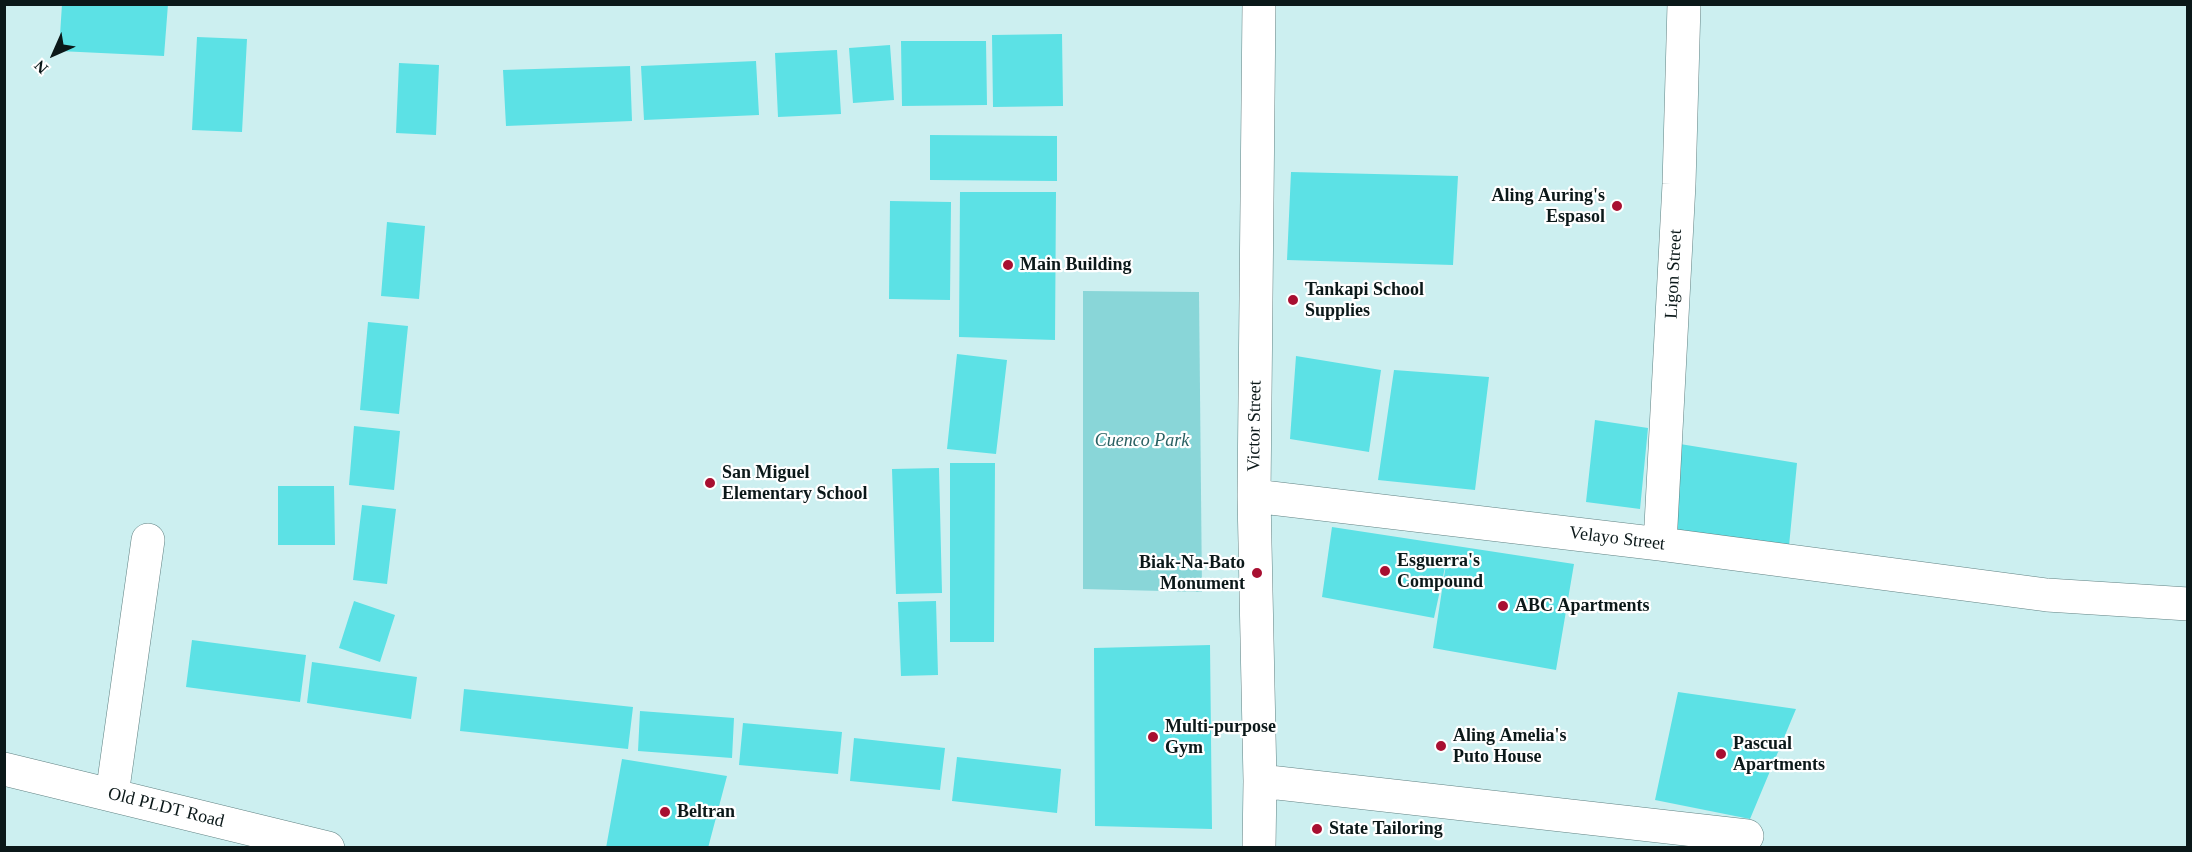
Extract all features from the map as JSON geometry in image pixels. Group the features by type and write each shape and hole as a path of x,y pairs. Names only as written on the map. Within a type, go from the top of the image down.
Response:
{"street":[{"name":"Victor Street","path":"1259,4 1254,496 1260,781 1259,848"},
{"name":"Ligon Street","path":"1659,544 1679,184 1684,4"},
{"name":"Velayo Street","path":"1254,496 1659,544 2047,595 2187,604"},
{"path":"112,795 148,540"},
{"name":"Old PLDT Road","path":"4,769 328,848"},
{"path":"1260,781 1747,836"}],"green space":[{"name":"Cuenco Park","path":"1083,291 1199,292 1202,592 1083,589"}],"building":[{"path":"62,4 168,4 164,56 59,51"},
{"path":"1062,34 1063,106 993,107 992,35"},
{"path":"197,37 247,39 242,132 192,130"},
{"path":"901,41 986,41 987,105 902,106"},
{"path":"890,45 894,100 853,103 849,48"},
{"path":"837,50 841,114 778,117 775,53"},
{"path":"756,61 759,115 644,120 641,66"},
{"path":"399,63 439,65 436,135 396,133"},
{"path":"630,66 632,121 506,126 503,70"},
{"path":"930,135 1057,136 1057,181 930,180"},
{"path":"1291,172 1458,176 1453,265 1287,260"},
{"name":"Main Building","path":"960,192 1056,192 1055,340 959,337"},
{"path":"890,201 951,202 950,300 889,299"},
{"path":"387,222 425,226 419,299 381,296"},
{"path":"368,322 408,326 399,414 360,410"},
{"path":"957,354 1007,360 996,454 947,449"},
{"path":"1296,356 1381,370 1369,452 1290,439"},
{"path":"1394,370 1489,377 1475,490 1378,480"},
{"path":"1595,420 1648,428 1640,509 1586,502"},
{"path":"354,426 400,431 394,490 349,485"},
{"path":"1680,444 1797,463 1789,546 1674,530"},
{"path":"950,463 995,463 994,642 950,642"},
{"path":"939,468 942,593 896,594 892,469"},
{"path":"278,486 334,486 335,545 278,545"},
{"path":"362,505 396,509 387,584 353,580"},
{"name":"ABC Apartments","path":"1332,527 1574,564 1556,670 1433,648 1447,558 1434,618 1322,597"},
{"path":"354,601 395,615 380,662 339,648"},
{"path":"936,601 938,675 901,676 898,602"},
{"path":"192,640 306,655 300,702 186,687"},
{"name":"Multi-purpose Gym","path":"1210,645 1212,829 1095,826 1094,648"},
{"path":"312,662 417,677 411,719 307,703"},
{"path":"464,689 633,707 628,749 460,731"},
{"name":"Pascual Apartments","path":"1678,692 1796,709 1750,819 1655,800"},
{"path":"640,711 734,718 732,758 638,751"},
{"path":"743,723 842,732 838,774 739,765"},
{"path":"854,738 945,748 940,790 850,781"},
{"path":"957,757 1061,769 1057,813 952,801"},
{"name":"Beltran","path":"622,759 727,776 708,848 606,848"}],"place":[{"name":"Aling Auring's Espasol","path":"1617,206"},
{"name":"Main Building","path":"1008,265"},
{"name":"Tankapi School Supplies","path":"1293,300"},
{"name":"San Miguel Elementary School","path":"710,483"},
{"name":"Esguerra's Compound","path":"1385,571"},
{"name":"Biak-Na-Bato Monument","path":"1257,573"},
{"name":"ABC Apartments","path":"1503,606"},
{"name":"Multi-purpose Gym","path":"1153,737"},
{"name":"Aling Amelia's Puto House","path":"1441,746"},
{"name":"Pascual Apartments","path":"1721,754"},
{"name":"Beltran","path":"665,812"},
{"name":"State Tailoring","path":"1317,829"}]}
